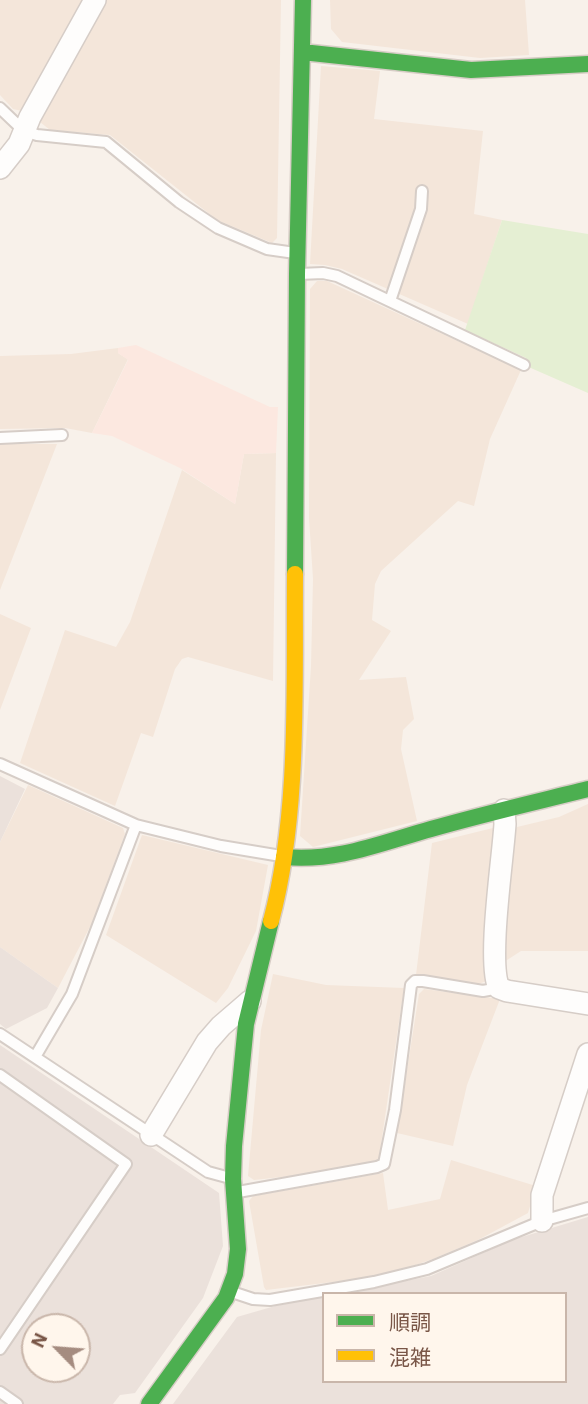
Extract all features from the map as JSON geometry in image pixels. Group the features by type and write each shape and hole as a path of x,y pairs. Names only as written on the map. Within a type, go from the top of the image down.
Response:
{"street":[{"path":"0,168 19,144 95,0"},
{"path":"149,1404 229,1291 238,1263 233,1185 236,1125 250,1001 274,910 284,857 294,700 297,274 303,0"},
{"path":"302,52 482,70 588,64"},
{"path":"284,857 302,860 324,858 379,847 428,830 588,789"},
{"path":"503,810 505,824 495,981 499,988 588,1004"},
{"path":"151,1135 207,1042 220,1026 250,1001"},
{"path":"542,1221 542,1195 588,1054"}],"lane":[{"path":"0,108 24,131 37,135 106,142 179,202 218,228 267,249 281,253 298,253"},
{"path":"390,301 421,209 422,191"},
{"path":"297,274 323,273 337,276 524,365"},
{"path":"0,438 62,435"},
{"path":"0,764 136,825 221,846 284,857"},
{"path":"35,1057 72,994 136,825"},
{"path":"0,1034 208,1172 233,1185 384,1164 395,1110 411,985 415,981 423,981 483,991 499,988"},
{"path":"0,1075 126,1164 0,1349"},
{"path":"229,1291 253,1299 270,1300 374,1282 427,1269 542,1221 588,1208"},
{"path":"0,1392 18,1404"}],"shaded area":[{"path":"0,0 83,0 22,111 13,109 0,95"},
{"path":"107,0 281,0 277,238 272,243 217,220 110,135 50,130 40,122"},
{"path":"330,0 525,0 529,55 480,58 342,42 331,29"},
{"path":"321,66 380,71 374,119 483,131 474,214 502,220 468,324 342,269 310,264"},
{"path":"317,281 327,281 521,370 490,439 474,506 458,501 381,571 375,584 372,620 391,631 359,680 406,677 414,719 403,730 401,749 417,821 313,847 300,836 311,666 313,579 309,518 310,289"},
{"path":"136,345 270,407 278,407 276,453 244,454 235,504 180,468 112,436 92,433 128,360 118,353 118,348"},
{"path":"118,348 118,353 128,359 92,433 65,428 0,429 0,356 71,354"},
{"path":"0,444 57,444 0,590"},
{"path":"276,453 273,681 188,657 182,659 175,669 153,737 141,733 115,806 20,763 65,630 116,647 130,622 182,470 235,504 244,454"},
{"path":"0,614 31,628 0,710"},
{"path":"0,776 25,789 0,842"},
{"path":"28,785 123,828 125,834 92,923 58,988 0,947 0,842"},
{"path":"588,804 588,951 521,951 504,962 514,830 559,817"},
{"path":"497,827 489,980 476,985 416,975 432,843"},
{"path":"142,835 268,865 256,931 228,988 216,1003 106,935"},
{"path":"0,947 58,988 47,1008 6,1029 0,1024"},
{"path":"273,974 326,985 404,988 379,1158 376,1162 318,1173 254,1180 248,1176 261,1030"},
{"path":"424,989 500,999 467,1085 453,1146 397,1133 419,994"},
{"path":"0,1045 219,1193 223,1246 203,1298 135,1393 120,1395 113,1404 0,1404"},
{"path":"451,1160 536,1186 528,1213 478,1240 392,1273 266,1290 249,1201 253,1196 383,1173 388,1210 440,1199"},
{"path":"588,1217 588,1404 173,1404 237,1317 322,1296 322,1383 567,1383 567,1292 347,1292 431,1276 512,1240"}],"green space":[{"path":"502,220 588,234 588,393 524,365 526,358 465,330"}],"traffic: fast":[{"path":"295,574 297,274 303,0"},
{"path":"302,52 471,70 588,64"},
{"path":"284,857 322,857 359,850 470,818 588,789"},
{"path":"149,1404 226,1298 235,1274 238,1249 233,1179 234,1146 246,1024 271,921"}],"traffic: slow":[{"path":"271,921 287,837 291,793 295,705 295,574"}]}
